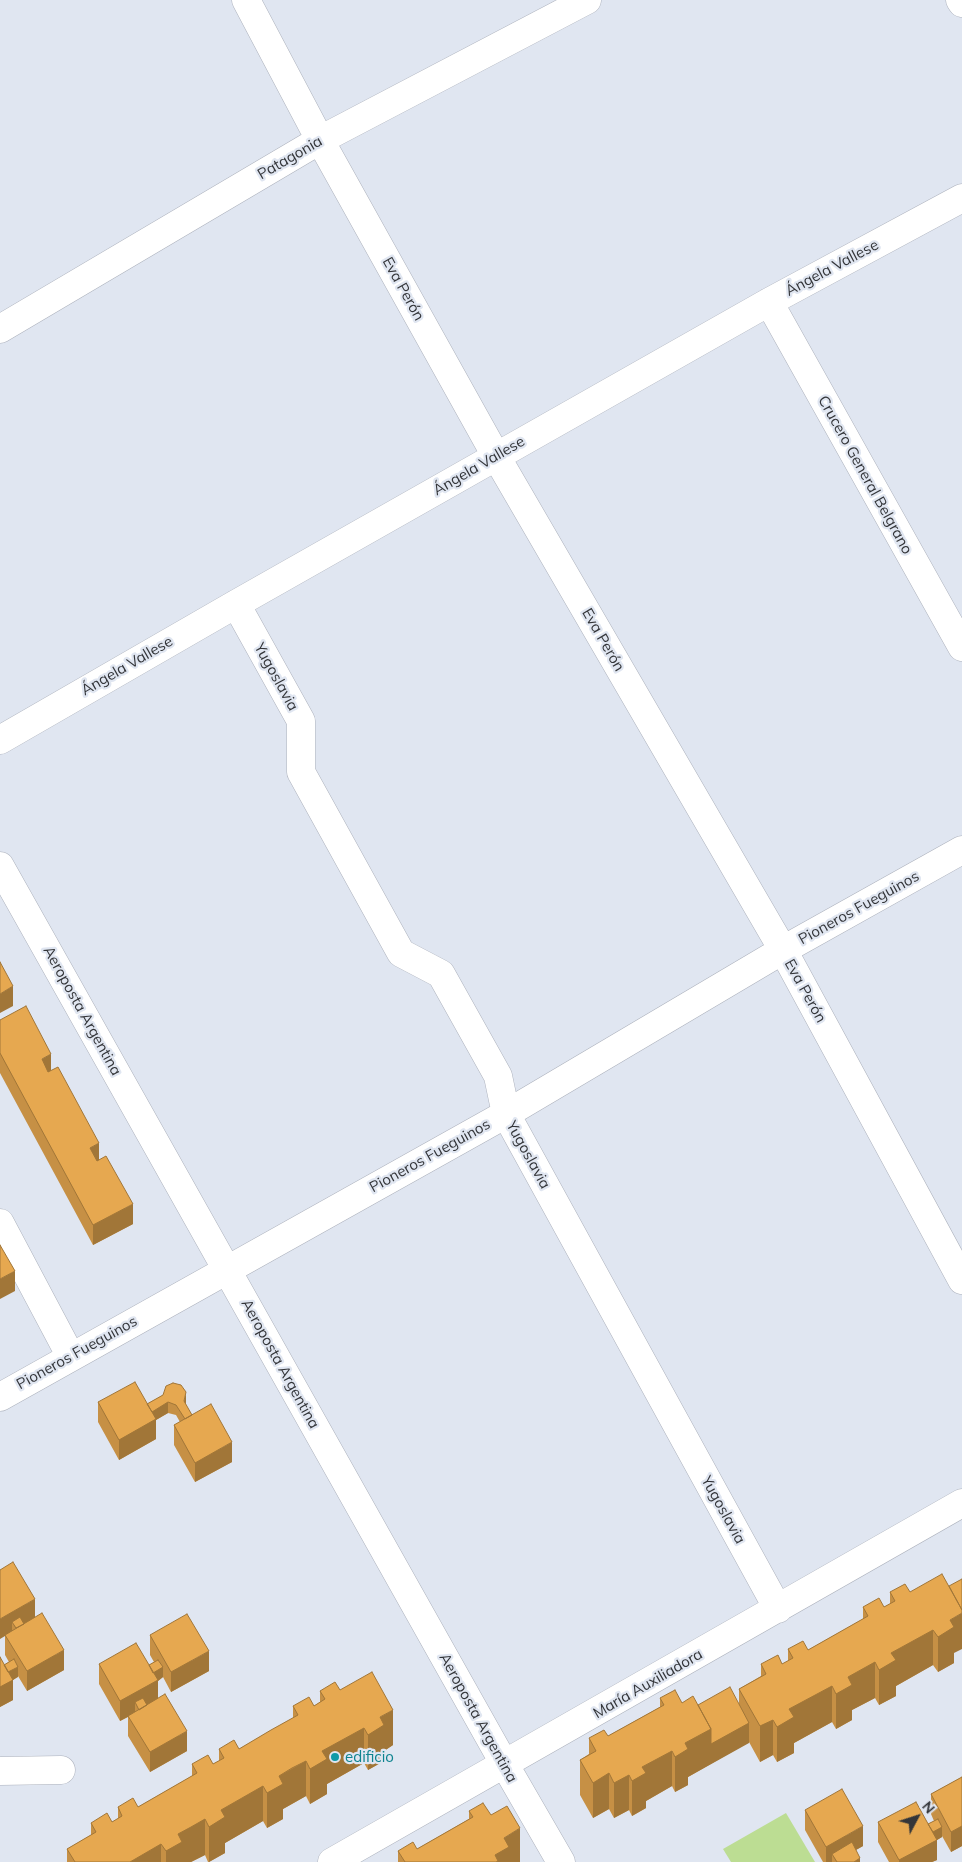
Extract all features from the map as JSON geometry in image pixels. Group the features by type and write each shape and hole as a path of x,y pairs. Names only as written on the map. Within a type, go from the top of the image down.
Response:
{"street":[{"name":"Eva Perón","path":"246,0 320,140 496,456 783,950 962,1280"},
{"name":"Patagonia","path":"0,329 320,140 587,0"},
{"name":"Ángela Vallese","path":"0,740 769,302 962,198"},
{"name":"Crucero General Belgrano","path":"769,302 962,647"},
{"name":"Yugoslavia","path":"236,604 301,721 301,772 401,953 441,974 498,1076 506,1114 778,1609"},
{"name":"Pioneros Fueguinos","path":"0,1397 506,1114 783,950 962,850"},
{"name":"Aeroposta Argentina","path":"0,866 561,1862"},
{"path":"0,1223 71,1357"},
{"name":"María Auxiliadora","path":"332,1862 962,1503"},
{"path":"0,1771 60,1770"}],"green space":[{"path":"786,1813 815,1862 731,1862 723,1849"}],"building":[{"path":"0,962 13,986 0,994"},
{"path":"26,1006 51,1054 42,1059 48,1072 58,1067 99,1143 90,1148 97,1161 106,1156 133,1204 93,1225 0,1053 0,1020"},
{"path":"0,1245 15,1271 0,1279"},
{"path":"135,1382 156,1419 119,1440 98,1402"},
{"path":"173,1383 181,1385 186,1392 184,1401 192,1415 185,1419 176,1405 168,1402 152,1412 147,1404 163,1395 166,1386"},
{"path":"211,1404 232,1442 195,1463 174,1425"},
{"path":"13,1562 35,1599 0,1619 0,1570"},
{"path":"942,1574 962,1610 962,1613 950,1620 954,1627 938,1637 933,1630 891,1653 896,1660 879,1670 875,1662 848,1677 852,1685 836,1694 832,1686 789,1709 794,1717 777,1727 773,1720 760,1726 739,1689 766,1674 761,1664 778,1655 782,1664 793,1658 788,1649 803,1641 808,1650 868,1616 863,1607 879,1598 884,1607 895,1601 890,1592 905,1584 910,1592"},
{"path":"962,1579 962,1610 949,1586"},
{"path":"42,1613 64,1650 27,1671 5,1635"},
{"path":"187,1614 209,1651 171,1672 150,1635"},
{"path":"20,1617 24,1624 16,1628 12,1622"},
{"path":"136,1643 158,1680 120,1701 99,1664"},
{"path":"0,1657 13,1680 0,1687"},
{"path":"14,1659 18,1667 8,1672 4,1665"},
{"path":"158,1660 163,1667 153,1673 149,1665"},
{"path":"372,1672 393,1710 380,1717 384,1725 368,1735 364,1728 322,1751 327,1759 310,1769 306,1761 292,1768 279,1776 283,1784 267,1793 263,1786 221,1810 225,1817 209,1827 205,1819 178,1834 182,1842 166,1851 161,1844 130,1862 75,1862 67,1849 96,1832 91,1823 107,1813 112,1822 122,1816 118,1807 133,1798 138,1807 197,1773 192,1764 208,1755 213,1764 224,1758 219,1749 234,1740 239,1749 298,1715 293,1706 309,1697 314,1706 325,1699 320,1691 335,1682 340,1690"},
{"path":"730,1687 749,1723 711,1744 711,1729 698,1705"},
{"path":"675,1690 682,1703 693,1696 711,1729 685,1743 688,1749 675,1757 672,1751 642,1767 646,1773 632,1781 629,1775 614,1783 609,1773 593,1783 580,1760 596,1751 589,1738 604,1730 608,1736 664,1705 660,1698"},
{"path":"165,1694 187,1731 150,1752 128,1716"},
{"path":"143,1698 147,1705 139,1710 135,1702"},
{"path":"962,1777 962,1826 951,1832 931,1794"},
{"path":"842,1789 863,1826 826,1847 805,1810"},
{"path":"916,1802 937,1840 899,1860 878,1822"},
{"path":"483,1803 491,1815 507,1806 520,1828 504,1838 509,1847 495,1855 498,1861 405,1862 398,1851 413,1842 417,1849 473,1817 469,1811"},
{"path":"938,1819 942,1827 933,1832 928,1824"},
{"path":"852,1842 860,1858 854,1862 837,1862 832,1854"}],"place":[{"name":"edificio","path":"335,1757"}]}
